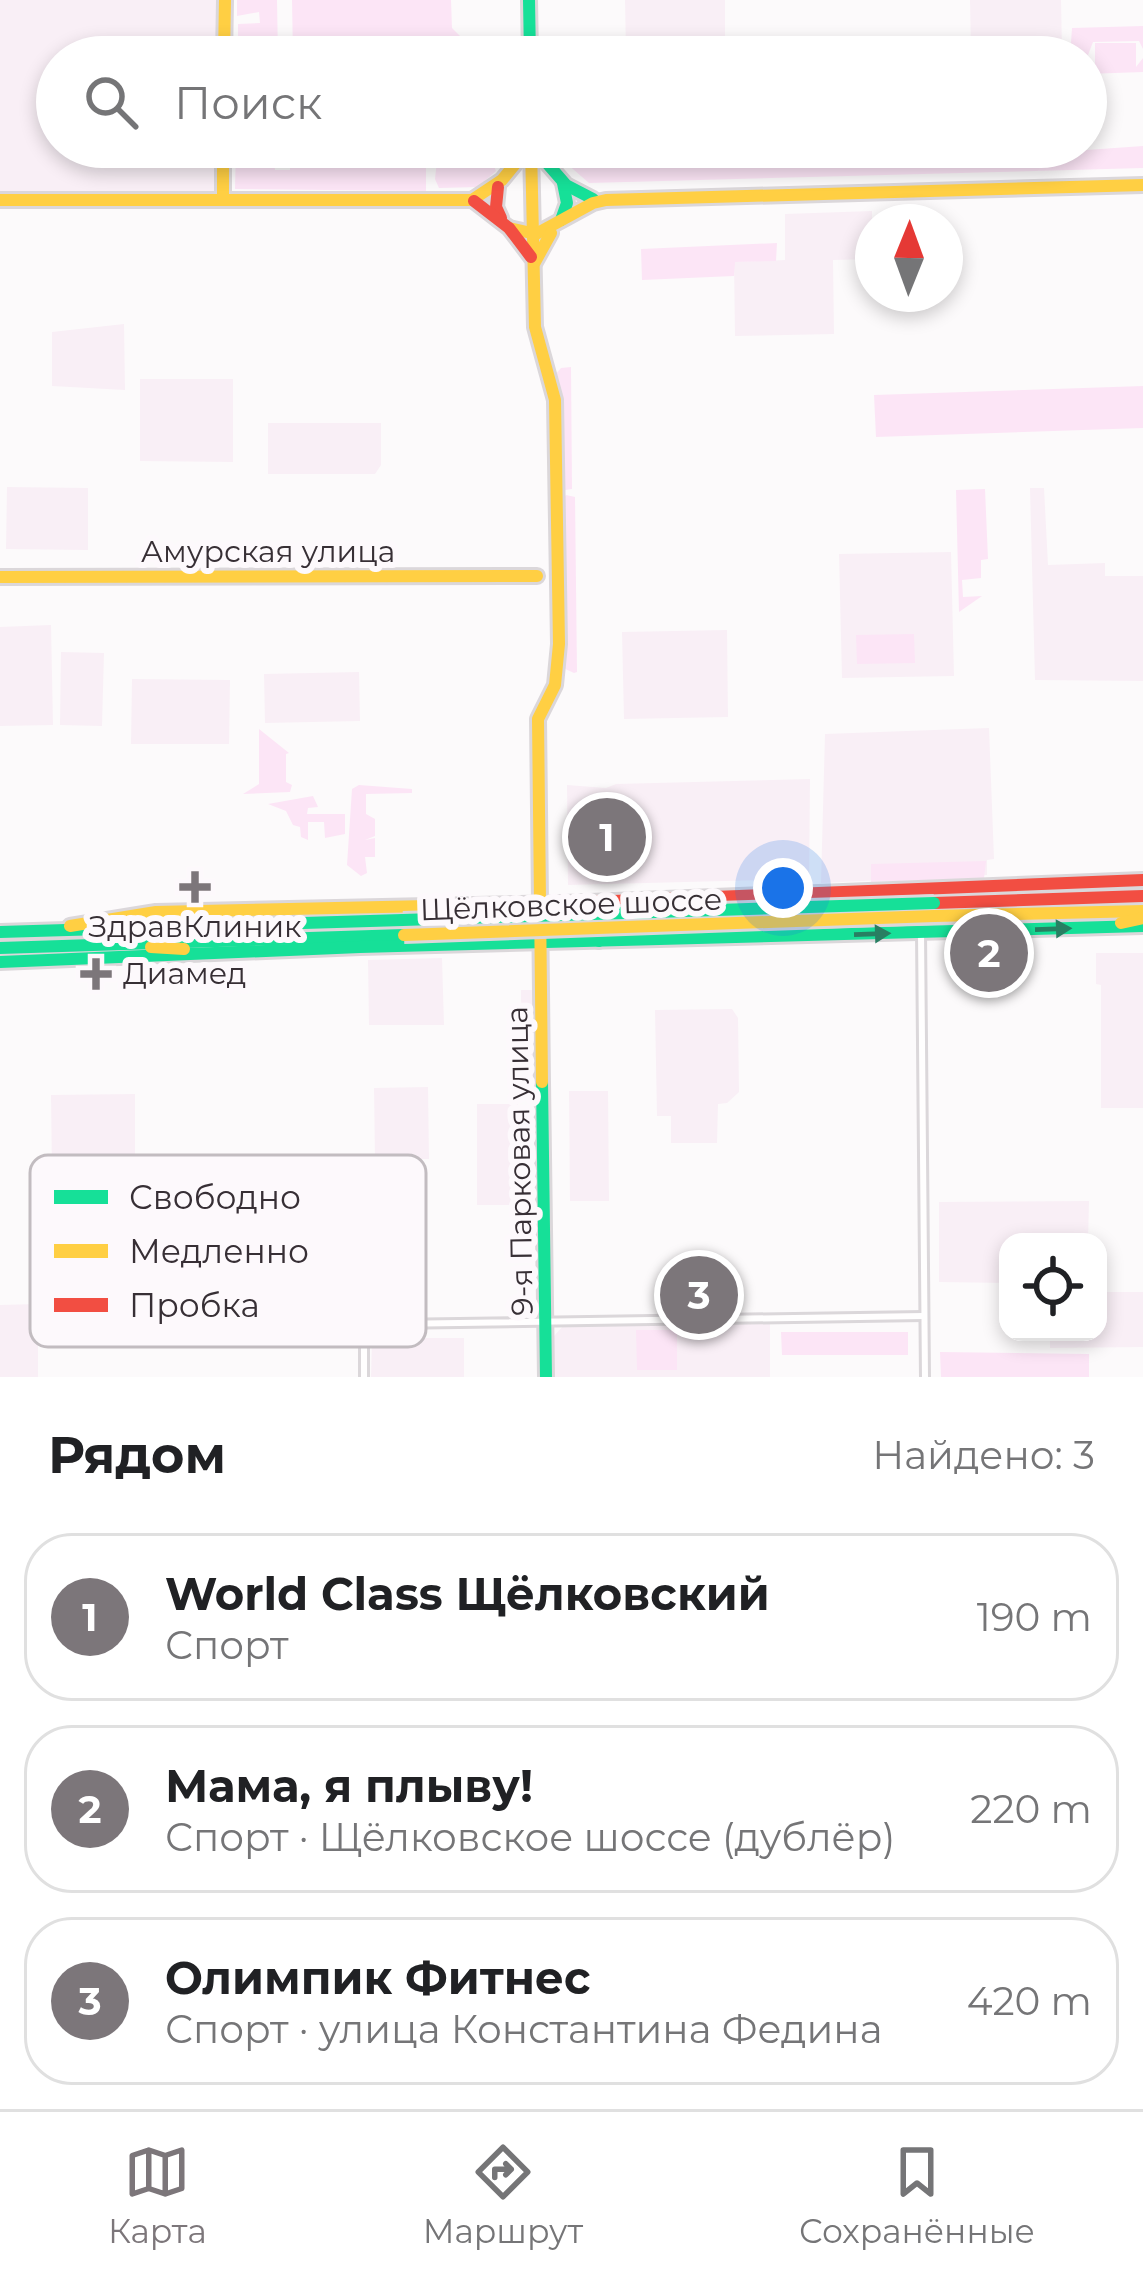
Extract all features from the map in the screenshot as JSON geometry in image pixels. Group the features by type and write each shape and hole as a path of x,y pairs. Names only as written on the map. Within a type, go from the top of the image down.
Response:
{"main road":[{"path":"224,36 225,0"},
{"path":"529,0 530,36"},
{"path":"223,168 223,200"},
{"path":"513,168 496,198 507,226 533,236 555,227 588,202 606,200 1143,185"},
{"path":"0,200 472,200 523,168"},
{"name":"9-я Парковая улица","path":"531,168 535,327 555,400 559,644 555,685 538,719 546,1377"},
{"path":"534,270 567,203 559,177 540,168"},
{"path":"551,168 582,196 606,200"},
{"path":"472,200 507,226 529,253 534,270"},
{"name":"Амурская улица","path":"0,577 536,577"},
{"path":"51,930 156,913 1093,885 1143,888"},
{"name":"Щёлковское шоссе","path":"0,948 934,910 1143,888"},
{"path":"600,902 584,913 581,923 584,933 603,943"},
{"name":"Щёлковское шоссе","path":"934,910 1143,918"},
{"path":"0,962 1102,927 1143,918"},
{"name":"Щёлковское шоссе","path":"0,932 404,928"},
{"path":"122,944 221,952"}],"street":[{"path":"921,932 925,1377"},
{"path":"426,1323 924,1316"}],"shaded area":[{"path":"0,0 217,0 217,36 36,36 36,168 217,168 217,190 212,196 0,195"},
{"path":"237,0 277,0 278,36 238,36 238,24 260,23 259,12 237,16"},
{"path":"292,0 451,0 452,28 460,36 293,36"},
{"path":"625,0 725,0 725,36 626,36"},
{"path":"970,0 1061,0 1062,36 971,36"},
{"path":"1143,26 1143,49 1139,41 1071,36 1072,28"},
{"path":"1107,43 1136,43 1136,67 1143,58 1143,72 1107,73"},
{"path":"1143,146 1143,168 589,183 572,168 1107,168 1107,149"},
{"path":"236,168 426,168 426,191 235,189"},
{"path":"436,168 496,171 478,187 439,188"},
{"path":"855,212 855,259 833,260 834,334 735,336 734,262 785,260 785,214"},
{"path":"777,243 776,261 735,262 734,276 642,280 641,249"},
{"path":"124,324 125,390 52,386 52,332"},
{"path":"571,367 572,489 565,490 560,485 555,375"},
{"path":"140,379 233,379 233,462 140,461"},
{"path":"1143,386 1143,428 876,437 874,395"},
{"path":"268,423 381,423 381,465 375,474 268,474"},
{"path":"7,487 88,488 88,550 6,549"},
{"path":"1030,488 1044,488 1048,565 1105,563 1105,576 1143,576 1143,681 1035,680"},
{"path":"985,489 988,559 981,560 981,578 962,580 963,597 982,596 959,612 956,490"},
{"path":"566,495 575,497 574,673 563,668 560,502"},
{"path":"951,552 954,676 842,678 839,554"},
{"path":"51,625 53,725 0,726 0,627"},
{"path":"727,630 728,717 624,719 622,632"},
{"path":"914,634 915,663 857,664 856,635"},
{"path":"61,652 104,653 102,726 60,725"},
{"path":"359,672 360,721 265,723 264,674"},
{"path":"132,679 230,680 229,744 131,744"},
{"path":"989,728 994,859 987,860 987,875 821,883 825,734"},
{"path":"259,729 289,753 286,782 292,785 290,792 243,794 259,784"},
{"path":"810,779 809,879 568,885 567,785 606,788"},
{"path":"359,785 412,789 412,793 366,794 366,814 375,819 375,836 365,840 375,838 375,857 365,857 367,873 361,876 347,865 352,789"},
{"path":"313,796 318,807 308,808 307,814 345,814 345,834 325,838 324,822 308,822 308,840 301,837 300,827 293,825 286,811 268,804"},
{"path":"986,861 984,878 871,882 871,864"},
{"path":"1096,953 1143,953 1143,1108 1101,1108 1101,985 1096,984"},
{"path":"442,958 444,1025 369,1025 368,960"},
{"path":"521,990 534,990 536,1100 522,1100"},
{"path":"732,1009 738,1018 739,1092 718,1104 717,1143 671,1143 671,1116 657,1116 655,1010"},
{"path":"428,1087 429,1159 426,1155 375,1155 374,1088"},
{"path":"569,1091 608,1091 609,1201 570,1201"},
{"path":"135,1094 135,1155 52,1155 51,1095"},
{"path":"477,1104 518,1104 519,1205 477,1205"},
{"path":"1089,1201 1088,1233 999,1233 999,1283 939,1282 939,1202"},
{"path":"1107,1292 1143,1292 1143,1347 1050,1348 1050,1341 1107,1341"},
{"path":"30,1304 30,1347 38,1347 38,1377 0,1377 0,1305"},
{"path":"770,1323 770,1377 554,1377 554,1336 563,1326"},
{"path":"636,1330 677,1330 677,1370 637,1370"},
{"path":"781,1332 908,1332 908,1355 782,1355"},
{"path":"426,1338 464,1338 464,1377 371,1377 372,1347 426,1347"},
{"path":"940,1352 1089,1354 1089,1377 941,1377"}],"traffic: fast":[{"path":"529,0 530,36"},
{"path":"551,168 566,185 593,199"},
{"path":"561,220 567,203 563,183"},
{"path":"403,920 934,903"},
{"path":"584,912 584,933 599,941"},
{"path":"0,932 403,920"},
{"path":"0,962 360,947 1143,926"},
{"path":"0,948 404,935"},
{"path":"542,1082 546,1377"}],"traffic: slow":[{"path":"224,36 225,0"},
{"path":"223,168 223,200"},
{"path":"0,200 472,200 512,168"},
{"path":"531,168 535,327 555,400 559,644 555,685 538,719 542,1082"},
{"path":"509,228 536,234 606,200 1143,185"},
{"path":"535,262 551,233"},
{"path":"0,577 537,576"},
{"path":"70,926 156,912 564,903"},
{"path":"934,916 1143,911"},
{"path":"404,935 934,916"},
{"path":"1121,923 1143,918"},
{"path":"151,947 184,949"}],"traffic: jam":[{"path":"498,187 496,207 501,218"},
{"path":"474,201 509,228 531,257"},
{"path":"564,903 1143,880"},
{"path":"934,903 1143,896"}],"place":[{"name":"World Class Щёлковский","path":"607,837"},
{"name":"ЗдравКлиник","path":"195,887"},
{"name":"Мама, я плыву!","path":"989,953"},
{"name":"Диамед","path":"96,974"},
{"name":"Олимпик Фитнес","path":"699,1295"}]}
